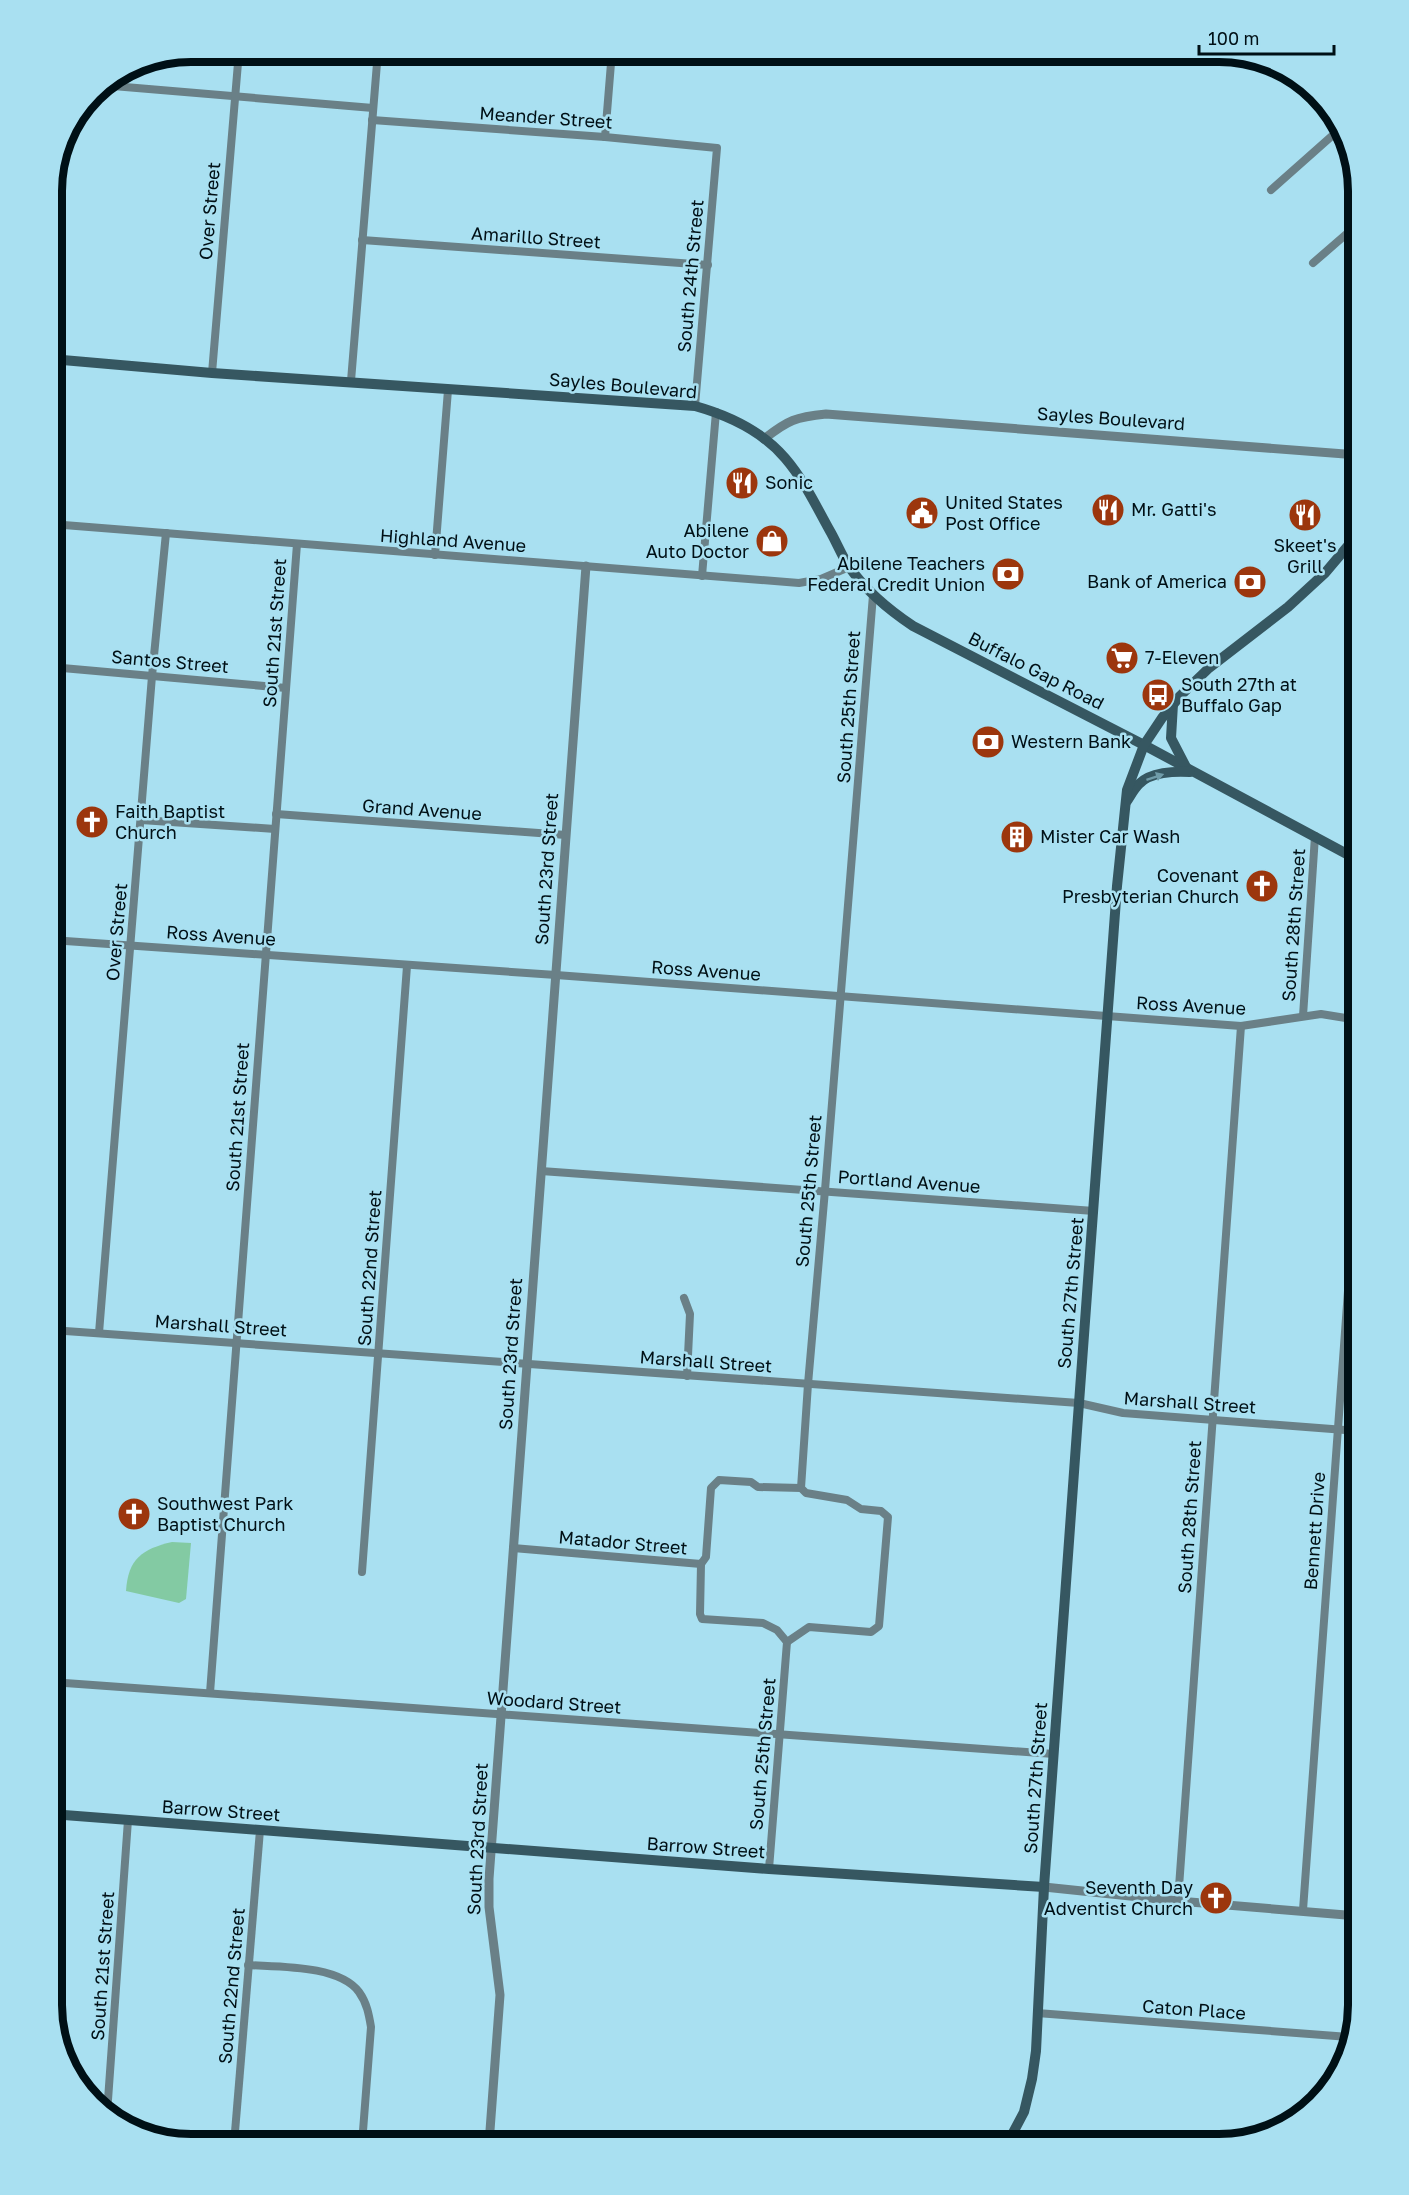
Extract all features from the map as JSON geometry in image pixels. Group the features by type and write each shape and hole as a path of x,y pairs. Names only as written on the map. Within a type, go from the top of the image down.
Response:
{"main road":[{"name":"Sayles Boulevard","path":"62,360 212,373 695,406 736,421 764,439"},
{"name":"Buffalo Gap Road","path":"764,439 784,456 802,482 849,567 890,611 913,626 1144,745 1348,854"},
{"name":"South 27th Street","path":"1013,2134 1024,2112 1032,2079 1117,886 1127,790 1144,745 1173,704 1209,668 1288,607 1325,573 1348,546"},
{"path":"1125,803 1139,783 1177,771 1191,770 1171,738 1173,704"},
{"name":"Barrow Street","path":"62,1815 768,1869 1044,1887"}],"street":[{"name":"Over Street","path":"212,373 238,62"},
{"path":"351,381 377,62"},
{"path":"605,137 611,62"},
{"path":"113,87 373,108"},
{"name":"Meander Street","path":"372,120 605,137 717,148"},
{"path":"1271,190 1334,134"},
{"name":"South 24th Street","path":"695,406 717,148"},
{"path":"1313,263 1348,233"},
{"name":"Amarillo Street","path":"362,240 708,265"},
{"path":"435,555 448,390"},
{"path":"702,576 716,412"},
{"name":"Sayles Boulevard","path":"764,439 785,423 802,416 826,414 1348,454"},
{"name":"Highland Avenue","path":"62,525 799,583 821,579 849,567"},
{"name":"Over Street","path":"99,1333 152,676 166,533"},
{"name":"South 21st Street","path":"210,1693 297,544"},
{"name":"South 23rd Street","path":"490,2133 500,1995 489,1906 491,1848 586,566"},
{"name":"South 25th Street","path":"801,1488 873,595"},
{"name":"Santos Street","path":"62,668 286,688"},
{"name":"Grand Avenue","path":"276,814 566,835"},
{"path":"141,820 275,829"},
{"name":"South 28th Street","path":"1303,1016 1315,836"},
{"name":"Ross Avenue","path":"62,941 840,995 1241,1026 1321,1014 1348,1018"},
{"name":"South 22nd Street","path":"362,1572 407,966"},
{"name":"South 28th Street","path":"1178,1901 1241,1026"},
{"name":"Portland Avenue","path":"541,1171 1094,1211"},
{"name":"Bennett Drive","path":"1303,1910 1348,1285"},
{"path":"684,1298 690,1314 687,1376"},
{"name":"Marshall Street","path":"62,1331 1079,1403 1123,1413 1348,1430"},
{"name":"Matador Street","path":"513,1548 702,1564 706,1557 711,1488 719,1480 751,1482 758,1487 801,1488"},
{"path":"702,1564 700,1614 702,1619 763,1623 777,1630 787,1642 809,1627 871,1632 879,1626 888,1517 880,1512 861,1509 847,1500 806,1493 801,1488"},
{"name":"South 25th Street","path":"768,1869 787,1642"},
{"name":"Woodard Street","path":"62,1683 1054,1754"},
{"name":"South 21st Street","path":"108,2104 128,1820"},
{"name":"South 22nd Street","path":"235,2133 260,1830"},
{"name":"Barrow Street","path":"1044,1887 1348,1915"},
{"path":"248,1965 313,1970 340,1977 359,1991 368,2010 371,2027 363,2133"},
{"name":"Caton Place","path":"1037,2013 1343,2037"}],"green space":[{"path":"172,1542 191,1543 186,1599 179,1603 126,1591 130,1571 138,1557 152,1548"}],"place":[{"name":"Sonic","path":"742,483"},
{"name":"Mr. Gatti's","path":"1108,510"},
{"name":"United States Post Office","path":"922,513"},
{"name":"Skeet's Grill","path":"1305,515"},
{"name":"Abilene Auto Doctor","path":"772,541"},
{"name":"Abilene Teachers Federal Credit Union","path":"1008,574"},
{"name":"Bank of America","path":"1250,582"},
{"name":"7-Eleven","path":"1122,658"},
{"name":"South 27th at Buffalo Gap","path":"1158,695"},
{"name":"Western Bank","path":"988,742"},
{"name":"Faith Baptist Church","path":"92,822"},
{"name":"Mister Car Wash","path":"1017,837"},
{"name":"Covenant Presbyterian Church","path":"1262,886"},
{"name":"Southwest Park Baptist Church","path":"134,1514"},
{"name":"Seventh Day Adventist Church","path":"1216,1898"}]}
